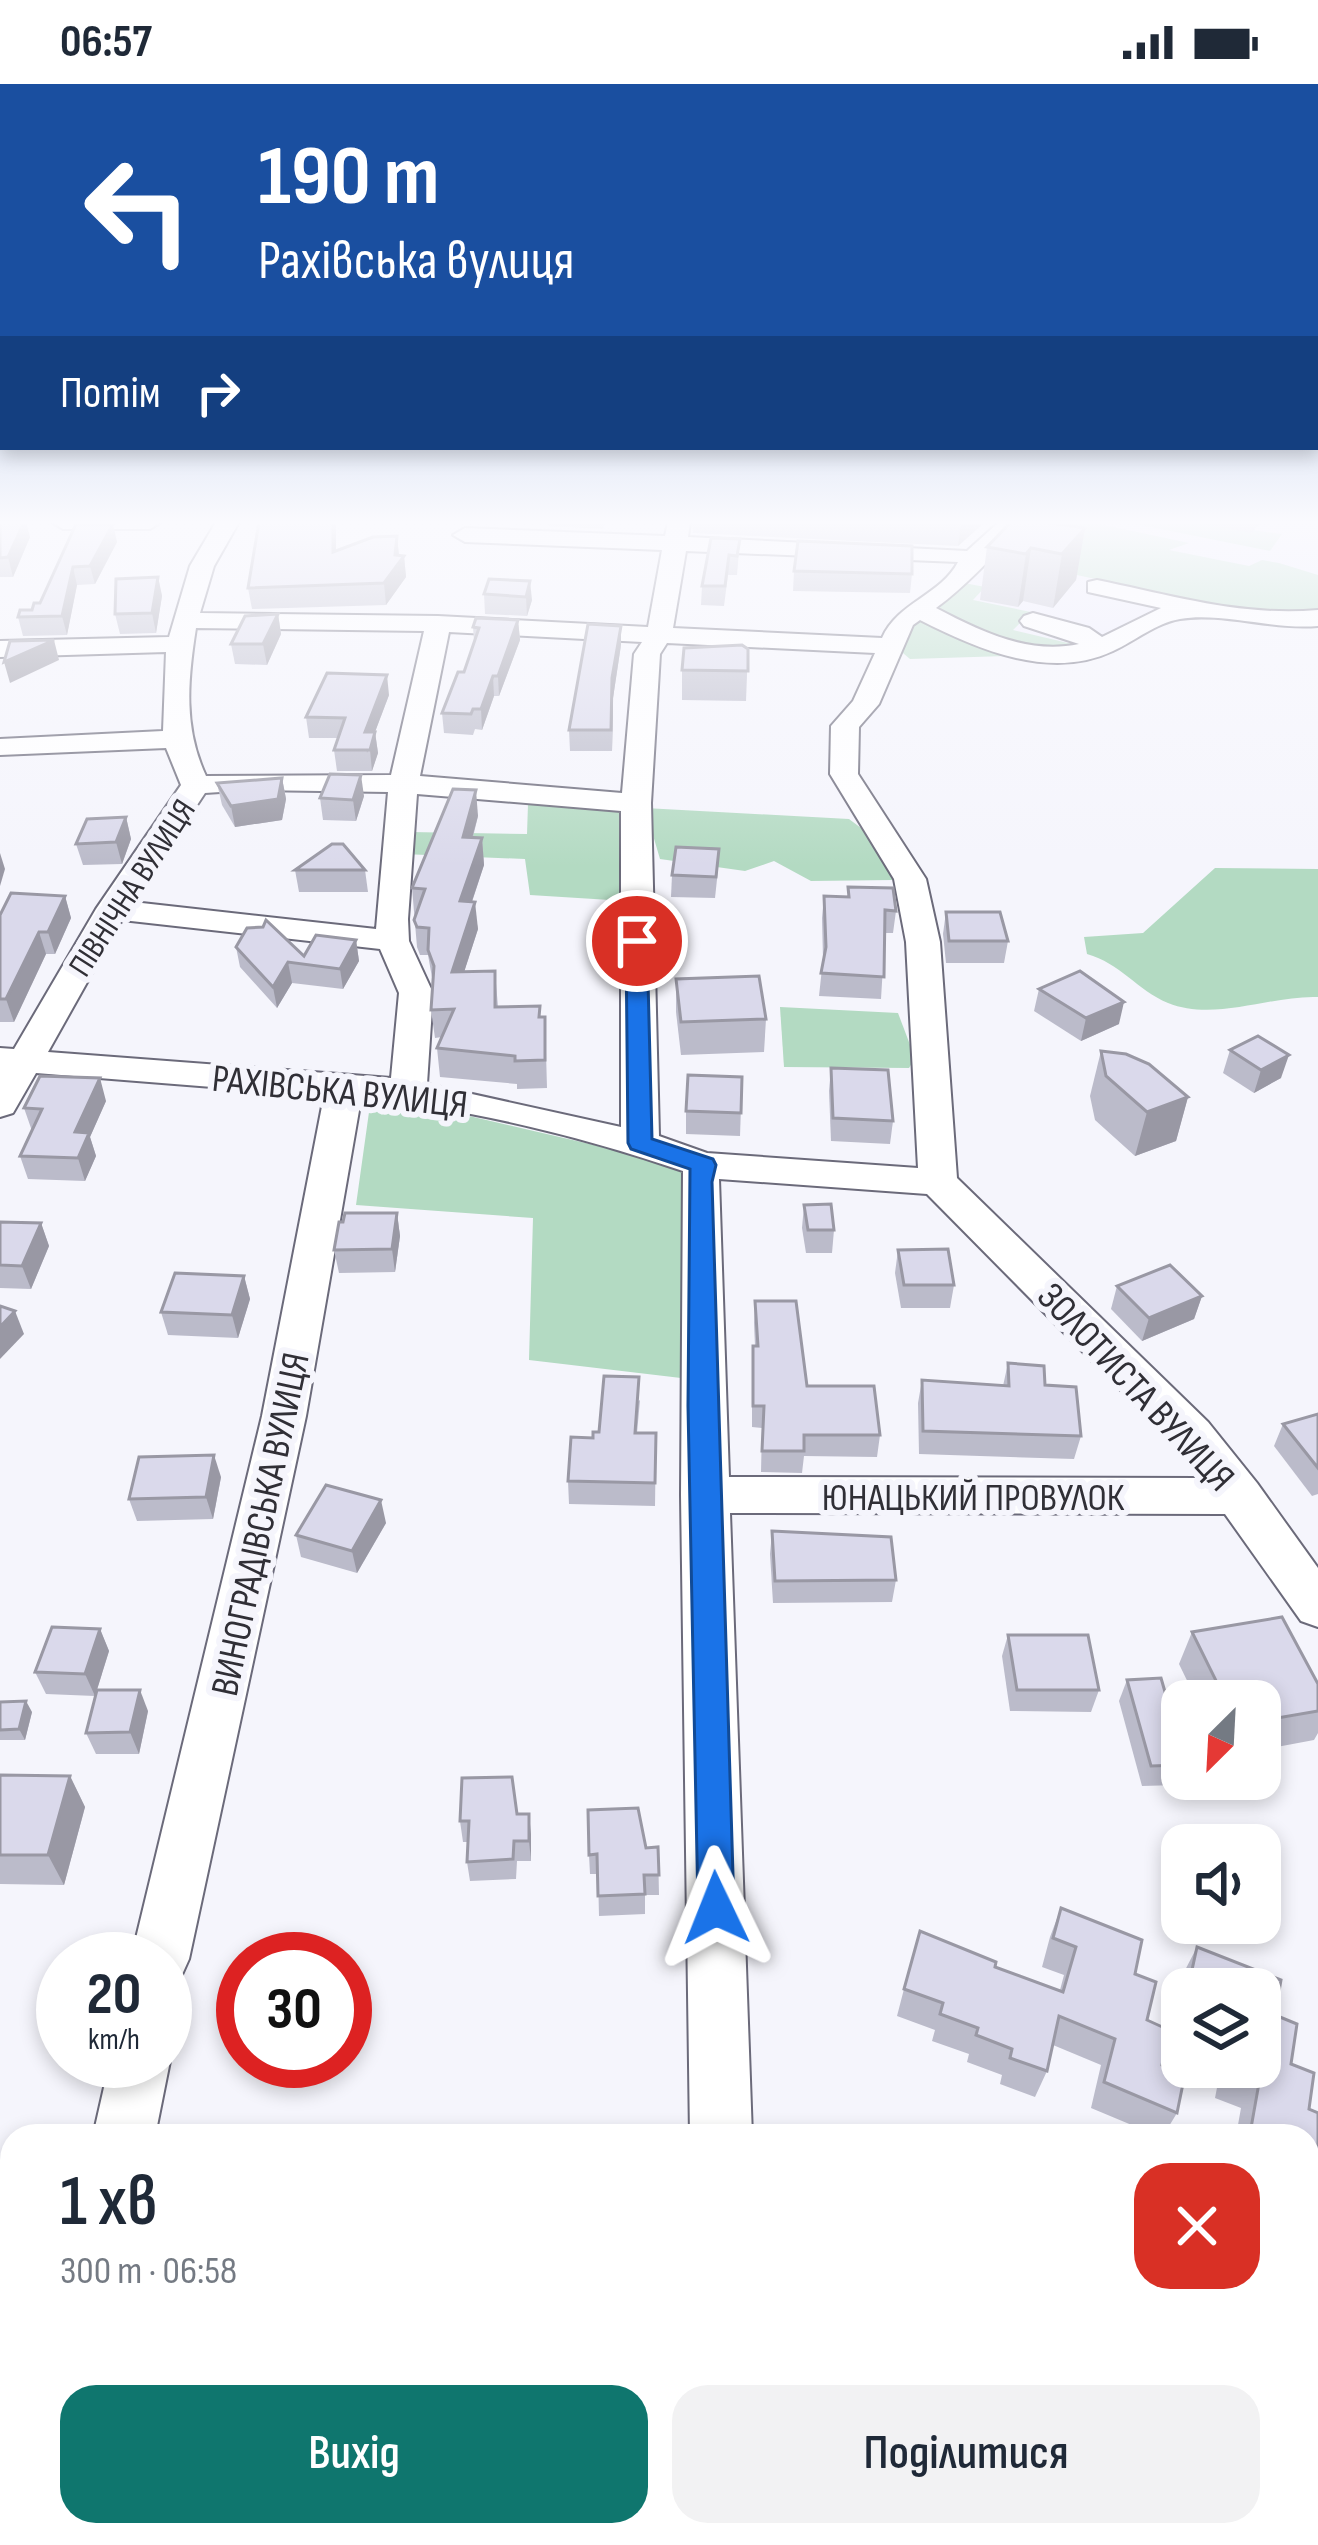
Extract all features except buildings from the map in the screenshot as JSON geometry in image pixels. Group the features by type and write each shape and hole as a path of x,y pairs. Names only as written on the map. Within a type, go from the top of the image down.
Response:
{"street":[{"path":"0,649 130,637"},
{"name":"ПІВНІЧНА ВУЛИЦЯ","path":"0,1105 11,1060 196,785 177,739 182,637"},
{"path":"408,1090 416,993 394,941 403,786 435,637"},
{"path":"640,1143 636,803 647,654 657,637"},
{"path":"714,637 889,646"},
{"path":"894,637 865,704 845,726 844,775 910,879 923,942 938,1182"},
{"path":"978,637 1007,650 1056,657 1100,648 1121,637"},
{"path":"1085,637 1100,648"},
{"path":"0,747 177,739"},
{"path":"196,785 233,781 403,786 636,803"},
{"path":"112,909 394,941"},
{"name":"РАХІВСЬКА ВУЛИЦЯ","path":"11,1060 408,1090 640,1143 704,1165 938,1182"},
{"name":"ВИНОГРАДІВСЬКА ВУЛИЦЯ","path":"166,1932 246,1597 324,1230 344,1087"},
{"path":"704,1165 699,1182 704,1495 721,2124"},
{"name":"ЗОЛОТИСТА ВУЛИЦЯ","path":"938,1182 1192,1434 1318,1606"},
{"name":"ЮНАЦЬКИЙ ПРОВУЛОК","path":"704,1495 1241,1496"},
{"path":"127,2124 134,2088"}],"shaded area":[{"path":"1005,637 1102,637 1065,654"}],"green space":[{"path":"905,637 955,637 1006,656 910,659 897,648"},
{"path":"992,637 1042,637 1085,647 1014,648"},
{"path":"528,804 629,807 626,901 530,895 525,859 403,854 410,832 527,834"},
{"path":"645,808 849,819 865,831 893,880 811,881 774,861 745,871 660,859"},
{"path":"1215,868 1318,869 1318,997 1224,1009 1186,1008 1157,998 1087,954 1084,937 1143,933"},
{"path":"780,1007 898,1013 915,1058 909,1068 784,1067"},
{"path":"400,1100 691,1172 681,1378 529,1360 533,1218 356,1205 370,1105"}],"route":[{"path":"637,941 640,1143 704,1165 699,1182 704,1495 716,1908"}]}
